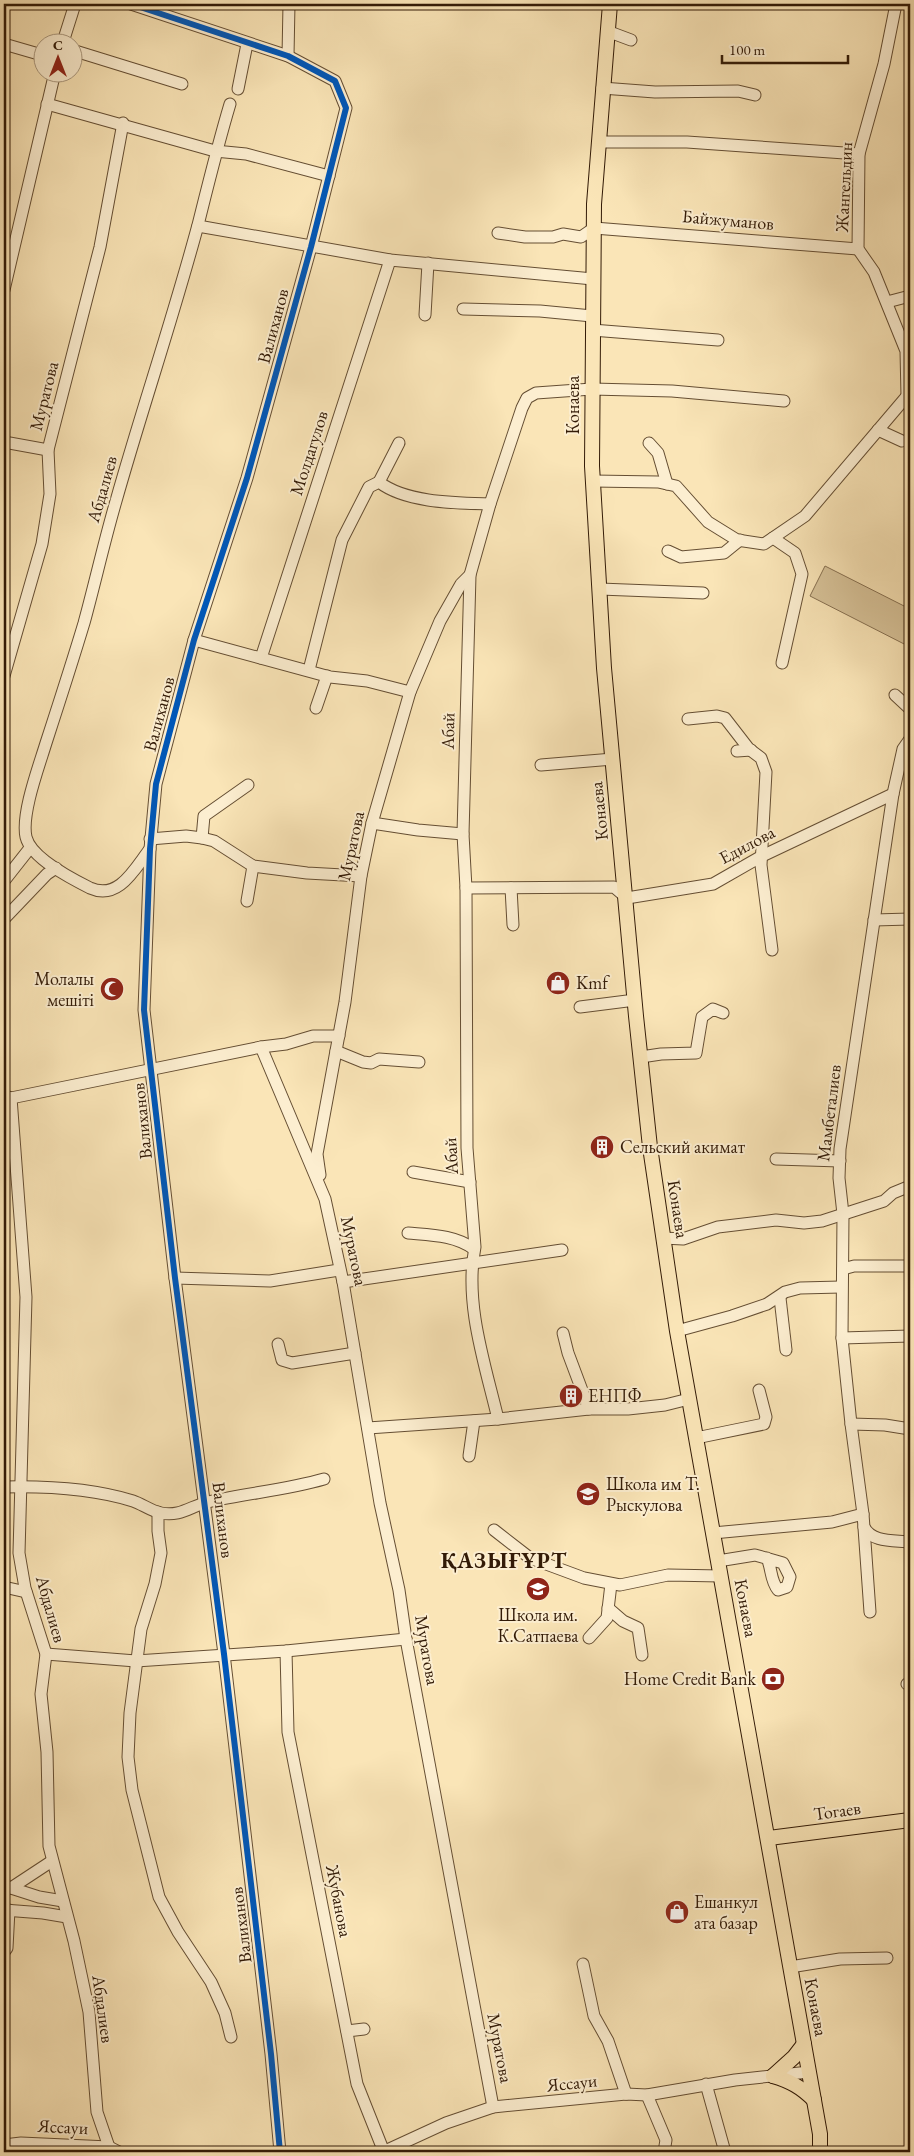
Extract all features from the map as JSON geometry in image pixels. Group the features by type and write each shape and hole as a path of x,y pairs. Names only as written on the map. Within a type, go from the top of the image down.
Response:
{"main road":[{"name":"Конаева","path":"610,4 598,142 594,228 592,323 593,480 613,759 635,1000 650,1147 677,1331 769,1838 820,2134 820,2152"},
{"name":"Тогаев","path":"769,1838 910,1820"},
{"path":"773,2076 794,2057 804,2044"},
{"path":"773,2076 792,2082 814,2100"}],"street":[{"path":"66,32 75,4"},
{"path":"131,4 288,56 289,4"},
{"name":"Жангельдин","path":"593,480 658,482 676,486 708,522 740,540 764,544 805,516 909,396 906,351 874,272 858,249 859,154 884,64 896,4"},
{"path":"607,31 631,40"},
{"path":"4,44 32,52"},
{"path":"238,89 247,44"},
{"path":"82,53 182,84"},
{"name":"Валиханов","path":"280,2152 271,2054 206,1502 175,1278 144,1010 150,844 156,784 194,640 247,478 311,247 346,108 334,81 288,56"},
{"path":"4,290 52,82"},
{"path":"602,88 655,92 738,91 755,95"},
{"path":"47,104 215,151 246,154 329,176"},
{"name":"Абдалиев","path":"28,843 25,823 34,781 84,622 116,502 198,226 215,151 230,104"},
{"name":"Муратова","path":"4,676 42,544 50,494 48,450 100,246 123,124"},
{"path":"598,142 687,142 859,154"},
{"path":"198,226 390,260 593,279"},
{"path":"498,233 525,237 553,237 563,234 581,237 594,228"},
{"name":"Байжуманов","path":"594,228 858,249"},
{"name":"Молдагулов","path":"260,658 390,260"},
{"path":"425,315 428,263"},
{"path":"887,302 910,296"},
{"path":"463,309 540,311 592,323 718,340"},
{"path":"470,575 490,504 527,398 536,393 592,389 672,391 784,401"},
{"path":"878,430 902,441"},
{"path":"4,442 48,450"},
{"path":"309,670 342,540 369,487 379,482 399,443"},
{"path":"649,443 658,453 667,484"},
{"path":"379,482 387,488 442,502 490,504"},
{"path":"773,538 795,553 802,574 782,662"},
{"path":"668,551 681,557 724,552 740,540"},
{"name":"Муратова","path":"470,575 461,584 440,621 410,692 372,823 361,876 339,1036 316,1154 343,1282 380,1503 399,1590 406,1639 494,2107"},
{"name":"Абай","path":"470,575 463,834 466,888 467,1148 474,1249 472,1263 475,1320 498,1419"},
{"path":"600,589 703,593"},
{"path":"194,640 327,676 367,681 410,692"},
{"path":"316,708 327,676"},
{"path":"894,695 910,709"},
{"path":"688,719 717,716 725,718 751,750 761,758 766,772 761,865 772,950"},
{"name":"Мамбеталиев","path":"870,1612 863,1520 842,1338 843,1214 840,1149 893,794 903,749 910,739"},
{"path":"737,751 751,750"},
{"path":"541,765 613,759"},
{"path":"202,838 204,816 248,785"},
{"name":"Едилова","path":"627,898 713,884 762,856 893,794"},
{"path":"372,823 463,834"},
{"path":"4,881 28,843 46,862 96,891 112,890 124,883 150,844 186,836 214,841 253,866 307,873 361,876"},
{"path":"247,901 253,866"},
{"path":"4,919 47,874 56,868"},
{"path":"466,888 614,886 627,898"},
{"path":"511,888 514,925"},
{"path":"874,920 910,919"},
{"path":"580,1006 635,1000"},
{"path":"641,1057 696,1053 702,1017 713,1009 723,1012"},
{"path":"7,1097 261,1047 286,1044 313,1036 339,1036"},
{"name":"Муратова","path":"261,1047 325,1199"},
{"path":"336,1051 363,1062 371,1063 379,1059 419,1062"},
{"name":"Абдалиев","path":"7,1097 26,1297 19,1553 26,1592 46,1654 41,1694 47,1752 49,1846 74,1941 89,2012 97,2112 111,2151"},
{"path":"776,1159 840,1161"},
{"path":"413,1172 470,1182"},
{"path":"664,1238 684,1239 718,1227 776,1220 804,1223 822,1221 884,1201 893,1193 910,1186"},
{"path":"408,1234 439,1235 465,1242 474,1249"},
{"path":"343,1282 562,1250"},
{"path":"843,1268 854,1266 904,1266"},
{"path":"175,1278 270,1281 339,1270"},
{"path":"677,1331 732,1316 780,1298 785,1292 800,1288 841,1287"},
{"path":"780,1298 786,1350"},
{"path":"564,1333 568,1353 589,1409"},
{"path":"842,1338 887,1335 910,1336"},
{"path":"278,1344 282,1360 292,1363 355,1353"},
{"path":"696,1438 764,1424 766,1417 759,1390"},
{"path":"368,1428 498,1419 589,1409 628,1409 664,1405 689,1399"},
{"path":"469,1456 474,1420"},
{"path":"851,1424 886,1425 910,1429"},
{"path":"4,1487 49,1487 92,1492 133,1501 158,1512 184,1513 206,1502 301,1486 324,1479"},
{"path":"158,1512 161,1553 155,1584 141,1629 130,1713 128,1757 132,1790 159,1897 178,1932 211,1982 225,2014 231,2037"},
{"path":"713,1533 863,1520 868,1534 873,1538 910,1542"},
{"path":"494,1530 530,1558 584,1578 611,1584 627,1584 668,1574 720,1576"},
{"path":"718,1561 755,1555 767,1558"},
{"path":"589,1638 607,1618 611,1584"},
{"path":"4,1587 26,1592"},
{"path":"608,1608 623,1621 638,1628 642,1655"},
{"path":"46,1654 136,1661 286,1651 406,1639"},
{"name":"Жубанова","path":"286,1651 288,1732 357,2084 383,2152"},
{"path":"8,1887 52,1861"},
{"path":"8,1887 63,1902"},
{"path":"4,1952 7,1948 6,1910 67,1917"},
{"path":"790,1967 840,1959 886,1958"},
{"path":"583,1964 594,2016 608,2041 626,2094"},
{"path":"347,2031 364,2029"},
{"name":"Яссауи","path":"383,2152 446,2123 494,2107 626,2094 648,2095 706,2084 809,2072"},
{"path":"706,2084 725,2152"},
{"path":"648,2095 666,2140 664,2152"},
{"name":"Яссауи","path":"4,2145 21,2143 111,2151"}],"shaded area":[{"path":"825,566 910,609 910,647 810,596"}],"cycle path":[{"path":"131,4 288,56 335,81 346,108 311,247 247,478 194,640 156,784 150,849 144,1010 175,1278 224,1654 271,2054 280,2152"}],"place":[{"name":"Kmf","path":"558,983"},
{"name":"Молалы мешіті","path":"112,989"},
{"name":"Сельский акимат","path":"602,1147"},
{"name":"ЕНПФ","path":"571,1396"},
{"name":"Школа им Т. Рыскулова","path":"588,1494"},
{"name":"Школа им. К.Сатпаева","path":"538,1589"},
{"name":"Home Credit Bank","path":"773,1679"},
{"name":"Ешанкул ата базар","path":"677,1912"}],"district":[{"name":"ҚАЗЫҒҰРТ","path":"504,1560"}]}
